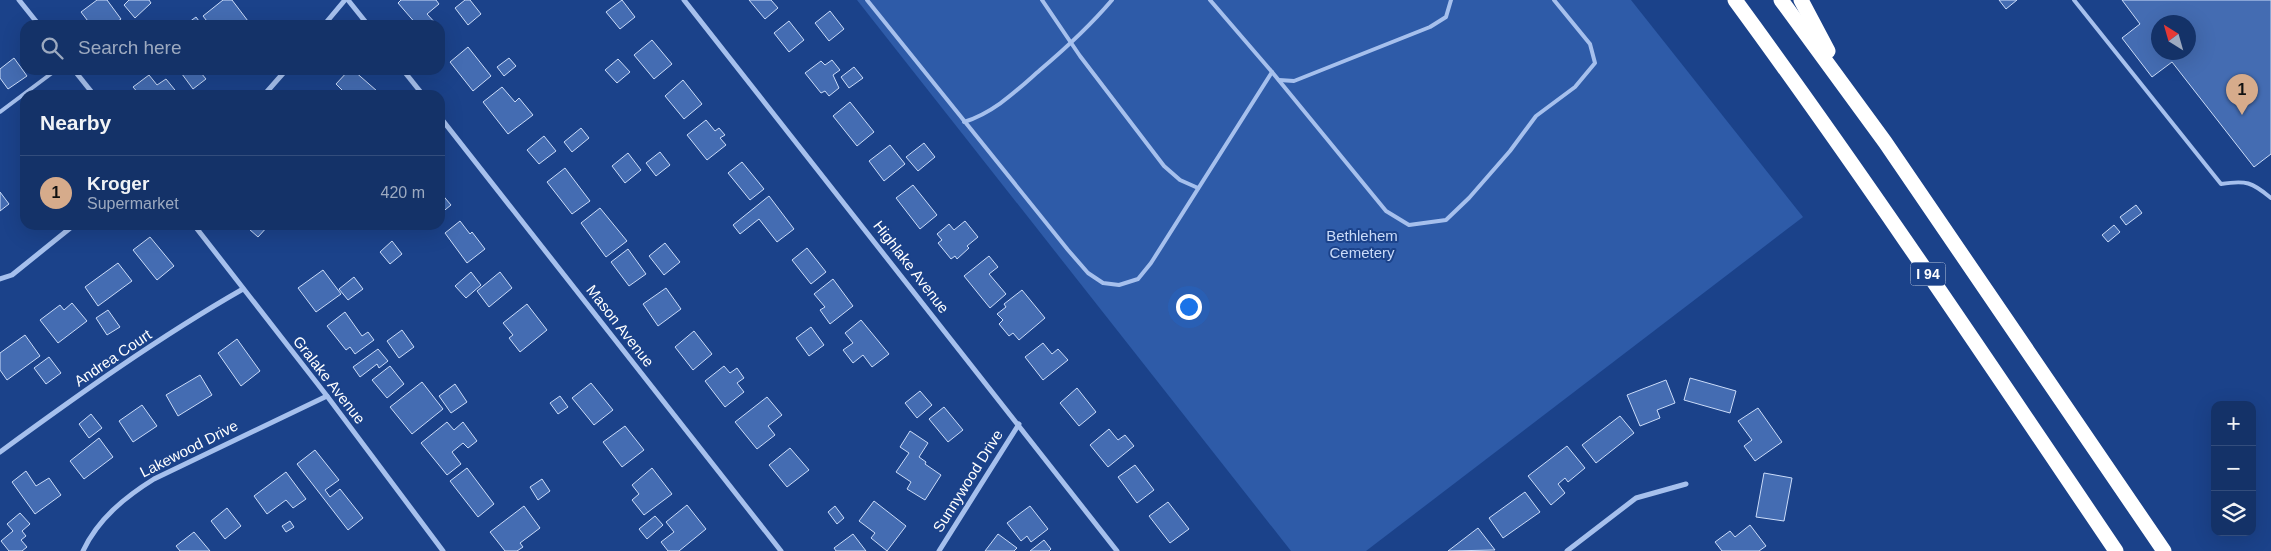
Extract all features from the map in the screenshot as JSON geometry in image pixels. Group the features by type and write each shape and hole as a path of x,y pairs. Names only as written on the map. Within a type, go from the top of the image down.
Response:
{"highway":[{"name":"I 94","path":"1735,0 1964,326 2116,551"},
{"name":"I 94","path":"1781,0 1885,142 2164,551"},
{"path":"1801,0 1849,92"}],"street":[{"path":"19,0 35,20"},
{"path":"328,20 346,0 364,20"},
{"name":"Highlake Avenue","path":"684,0 1117,551"},
{"path":"78,75 90,90"},
{"path":"268,90 282,75"},
{"path":"407,75 419,90"},
{"name":"Mason Avenue","path":"445,123 781,551"},
{"path":"0,279 12,274 68,230"},
{"name":"Gralake Avenue","path":"198,230 327,396 443,551"},
{"name":"Andrea Court","path":"0,452 52,414 206,310 243,290"},
{"name":"Lakewood Drive","path":"83,551 105,518 128,496 154,480 327,396"},
{"name":"Sunnywood Drive","path":"939,551 1019,424"},
{"path":"1567,551 1636,498 1686,484"}],"lane":[{"path":"875,0 869,2 964,122 1068,250 1088,273 1103,283 1119,285 1138,279 1151,263 1272,72"},
{"path":"1042,0 1071,43 1164,166 1180,180 1198,188"},
{"path":"964,122 980,117 1002,104 1089,27 1112,0"},
{"path":"1210,0 1279,80 1386,211 1409,225 1446,220 1469,198 1498,165 1536,116 1575,87 1595,63 1590,44 1554,0"},
{"path":"1279,80 1294,81 1430,27 1446,17 1451,0"},
{"path":"2074,0 2221,184 2239,181 2255,185 2271,198"},
{"path":"29,90 49,75"},
{"path":"0,112 20,97"}],"green space":[{"name":"Bethlehem Cemetery","path":"857,0 1631,0 1803,217 1366,551 1291,551"}],"building":[{"path":"97,0 107,0 121,19 87,20 81,12"},
{"path":"129,0 149,0 151,3 135,18 124,5"},
{"path":"223,0 232,0 247,20 206,20 203,16"},
{"path":"401,0 436,0 439,4 427,14 432,20 413,20 398,3"},
{"path":"465,0 470,0 481,14 468,25 455,8"},
{"path":"622,0 635,17 620,29 606,12"},
{"path":"749,0 771,0 778,8 765,19"},
{"path":"1999,0 2017,0 2006,9"},
{"path":"2122,0 2271,0 2271,154 2254,167 2172,62 2152,77 2122,38 2140,24"},
{"path":"830,11 844,29 829,41 815,23"},
{"path":"789,21 804,40 789,52 774,33"},
{"path":"652,40 672,64 654,79 634,55"},
{"path":"468,47 491,76 473,91 450,62"},
{"path":"14,58 20,66 20,75 27,76 8,89 0,78 0,69"},
{"path":"509,58 516,66 504,76 497,67"},
{"path":"618,59 630,72 617,83 605,70"},
{"path":"832,60 840,70 833,75 839,88 829,96 825,91 821,93 805,73 821,61 825,65"},
{"path":"854,67 863,78 849,88 841,77"},
{"path":"149,75 157,85 166,79 175,90 136,90 133,87"},
{"path":"183,75 203,75 206,79 193,89"},
{"path":"344,75 359,75 376,90 342,90 336,84"},
{"path":"683,80 702,104 684,119 665,96"},
{"path":"502,87 515,102 519,98 533,115 508,134 483,102"},
{"path":"850,102 874,132 857,146 833,116"},
{"path":"706,120 715,131 719,128 725,135 720,138 726,145 707,160 687,135"},
{"path":"581,128 589,138 572,152 564,142"},
{"path":"544,136 556,151 539,164 527,150"},
{"path":"924,143 935,157 918,171 906,157"},
{"path":"890,145 905,164 884,181 869,161"},
{"path":"660,152 670,165 656,176 646,163"},
{"path":"628,153 641,170 625,183 612,166"},
{"path":"742,162 764,189 750,200 728,173"},
{"path":"565,168 590,201 572,214 547,182"},
{"path":"913,185 937,215 920,229 896,198"},
{"path":"0,192 9,204 0,211"},
{"path":"769,196 794,229 777,242 759,219 740,234 733,225"},
{"path":"445,198 451,205 445,210"},
{"path":"2136,205 2142,213 2126,225 2120,217"},
{"path":"600,208 627,241 606,257 581,223"},
{"path":"460,221 470,234 472,232 485,249 467,263 445,233"},
{"path":"965,221 978,237 967,246 969,248 957,259 955,256 951,259 938,243 942,240 937,234 949,224 954,230"},
{"path":"2114,225 2120,232 2108,242 2102,235"},
{"path":"250,230 264,230 258,237"},
{"path":"150,237 174,266 157,280 133,250"},
{"path":"392,241 402,254 390,264 380,252"},
{"path":"665,243 680,262 664,275 649,256"},
{"path":"807,248 826,272 811,284 792,260"},
{"path":"628,249 646,274 629,286 611,262"},
{"path":"989,256 998,267 989,274 1006,294 990,308 964,276"},
{"path":"118,263 132,281 98,306 85,287"},
{"path":"323,270 341,294 316,312 298,288"},
{"path":"471,272 481,285 466,298 455,286"},
{"path":"500,272 512,288 489,307 477,291"},
{"path":"354,277 363,289 348,300 339,289"},
{"path":"833,279 853,306 830,324 820,310 825,307 814,294"},
{"path":"666,288 681,309 658,326 643,304"},
{"path":"1022,290 1045,318 1019,340 1013,333 1009,336 999,324 1003,320 997,314 1006,307 1004,304"},
{"path":"72,303 87,321 58,343 40,320 60,305 64,310"},
{"path":"527,304 547,330 520,352 509,338 513,335 503,323"},
{"path":"108,310 120,327 107,335 96,318"},
{"path":"345,312 362,336 368,332 374,340 355,354 350,347 346,350 327,326"},
{"path":"861,320 889,354 872,367 863,355 853,363 843,350 853,343 845,333"},
{"path":"811,327 824,345 809,356 796,338"},
{"path":"402,330 414,347 399,358 387,341"},
{"path":"694,331 712,354 693,370 675,347"},
{"path":"25,335 40,356 7,380 0,370 0,353"},
{"path":"237,339 260,371 241,386 218,353"},
{"path":"1043,343 1052,354 1058,349 1068,360 1043,380 1025,357"},
{"path":"378,349 388,361 379,368 377,364 360,377 353,367"},
{"path":"49,357 61,373 46,384 34,368"},
{"path":"390,366 404,384 387,398 372,380"},
{"path":"724,366 730,373 737,368 744,378 737,383 744,392 725,407 705,381"},
{"path":"200,375 212,395 178,416 166,395"},
{"path":"1690,378 1736,391 1730,413 1684,400"},
{"path":"1666,380 1675,403 1657,410 1660,418 1640,426 1627,395"},
{"path":"422,382 443,409 412,434 390,407"},
{"path":"591,383 613,410 594,425 572,398"},
{"path":"455,384 467,402 451,413 439,396"},
{"path":"1077,388 1096,412 1079,426 1060,403"},
{"path":"920,391 932,405 917,418 905,403"},
{"path":"560,396 568,407 558,414 550,403"},
{"path":"767,397 782,415 768,426 775,435 757,449 735,422"},
{"path":"142,405 157,426 133,442 119,421"},
{"path":"944,407 963,430 948,442 929,419"},
{"path":"1758,408 1782,442 1755,461 1744,446 1752,440 1738,421"},
{"path":"91,414 102,428 89,438 79,424"},
{"path":"1620,416 1634,433 1596,463 1582,445"},
{"path":"447,422 454,430 463,422 477,441 468,448 463,443 452,452 461,464 447,475 421,443"},
{"path":"625,426 644,450 622,467 603,442"},
{"path":"1109,429 1118,440 1125,435 1134,446 1108,467 1090,445"},
{"path":"910,431 928,443 919,457 926,462 925,464 941,475 925,500 907,489 911,482 896,472 909,453 900,447"},
{"path":"99,438 113,457 84,479 70,461"},
{"path":"1567,446 1585,468 1568,482 1565,478 1558,484 1565,493 1551,505 1528,476"},
{"path":"790,448 809,470 787,487 769,465"},
{"path":"315,450 339,480 325,490 330,497 340,489 363,518 348,530 297,464"},
{"path":"1135,465 1154,490 1137,503 1118,477"},
{"path":"467,468 494,504 478,517 450,481"},
{"path":"652,468 672,494 644,515 632,500 639,494 632,485"},
{"path":"26,471 36,486 49,478 61,495 35,514 12,482"},
{"path":"286,472 306,499 293,508 286,500 267,514 254,496"},
{"path":"1764,473 1792,478 1784,521 1756,517"},
{"path":"542,479 550,491 538,500 530,487"},
{"path":"1525,492 1540,512 1503,538 1489,518"},
{"path":"874,501 906,526 887,551 871,538 875,533 859,521"},
{"path":"1168,502 1189,529 1170,543 1149,516"},
{"path":"687,505 706,529 679,551 668,551 661,542 674,532 666,522"},
{"path":"524,506 540,528 520,543 523,547 517,551 505,551 490,532"},
{"path":"835,506 844,518 837,524 828,512"},
{"path":"1030,506 1048,529 1031,542 1027,536 1021,541 1007,523"},
{"path":"227,508 241,526 225,539 211,521"},
{"path":"20,513 30,524 22,531 26,536 21,540 27,547 22,551 9,551 1,541 13,531 7,524"},
{"path":"655,516 663,525 647,539 639,529"},
{"path":"290,521 294,527 286,532 282,526"},
{"path":"1750,525 1766,546 1759,551 1722,551 1715,542 1730,531 1735,537"},
{"path":"1478,528 1495,550 1448,551"},
{"path":"194,532 210,551 180,551 176,546"},
{"path":"853,534 866,551 836,551 834,548"},
{"path":"998,534 1017,548 1014,551 985,551"},
{"path":"1044,540 1051,549 1049,551 1030,551"}],"place":[{"name":"Kroger","path":"2242,115"}]}
